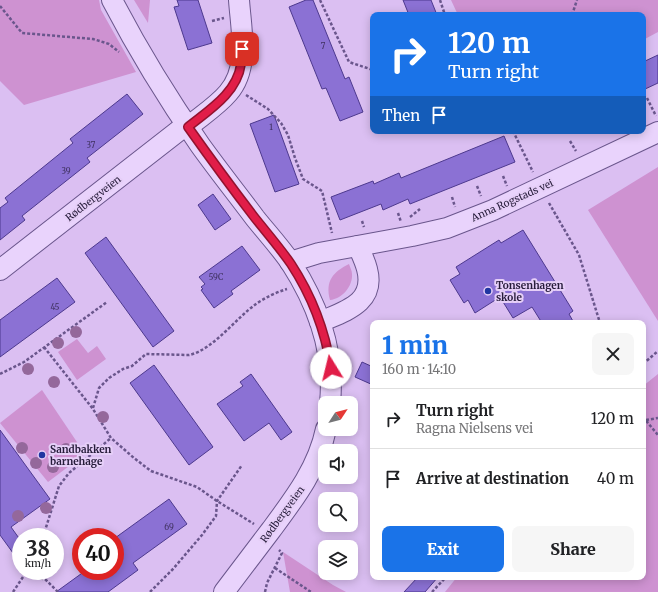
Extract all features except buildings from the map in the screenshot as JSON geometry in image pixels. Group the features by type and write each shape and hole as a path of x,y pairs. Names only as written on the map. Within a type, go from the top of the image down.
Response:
{"street":[{"path":"112,0 165,93 187,126 255,218 290,262 308,293 327,344 331,368 331,396"},
{"name":"Rødbergveien","path":"0,270 220,101 232,86 241,66 242,49 235,8"},
{"name":"Anna Rogstads vei","path":"290,262 319,253 447,228 493,210 658,132"},
{"path":"320,322 358,304 369,289 367,268 358,246"},
{"name":"Rødbergveien","path":"224,592 294,500 317,458 324,436"}],"path":[{"path":"320,0 349,62 370,69"},
{"path":"440,0 444,12"},
{"path":"573,12 577,0"},
{"path":"0,6 22,33 93,39 109,44 121,53"},
{"path":"212,21 235,8"},
{"path":"232,86 268,109 281,123 288,135 294,158 303,178 322,191 333,238"},
{"path":"647,98 658,120"},
{"path":"514,134 541,187 579,255 599,320"},
{"path":"570,141 576,153"},
{"path":"93,409 99,388 109,378 123,369 132,366 146,354 196,354 211,344 257,303 279,291 291,287"},
{"path":"0,374 24,362 107,302"},
{"path":"44,347 93,409 111,438 151,471 197,487 258,527"},
{"path":"646,362 658,352"},
{"path":"658,418 646,420 658,436"},
{"path":"46,528 59,486 69,473 111,438"},
{"path":"150,592 173,569 216,516 217,501 242,464"},
{"path":"265,592 270,577 282,553"},
{"path":"275,568 311,592"},
{"path":"13,592 21,580"},
{"path":"46,580 58,592"},
{"path":"432,592 443,580"}],"shaded area":[{"path":"0,0 99,0 101,10 136,72 24,105 0,81"},
{"path":"134,0 150,0 148,23"},
{"path":"451,0 658,0 658,32 646,38 646,12 457,12"},
{"path":"658,167 658,321 588,210"},
{"path":"349,264 352,279 349,287 339,297 330,300 329,287 332,278 339,270"},
{"path":"77,339 88,353 97,346 106,359 77,380 58,352"},
{"path":"658,374 658,592 445,592 455,580 646,580 646,384"},
{"path":"42,390 85,454 48,482 0,423"},
{"path":"283,552 318,575 318,580 325,580 346,592 290,592"}],"place":[{"name":"Tonsenhagen skole","path":"488,291"},
{"name":"Sandbakken barnehage","path":"42,455"}],"route":[{"path":"242,49 241,66 236,80 229,92 188,127 255,218 290,262 308,293 316,311 327,344 331,368"}]}
